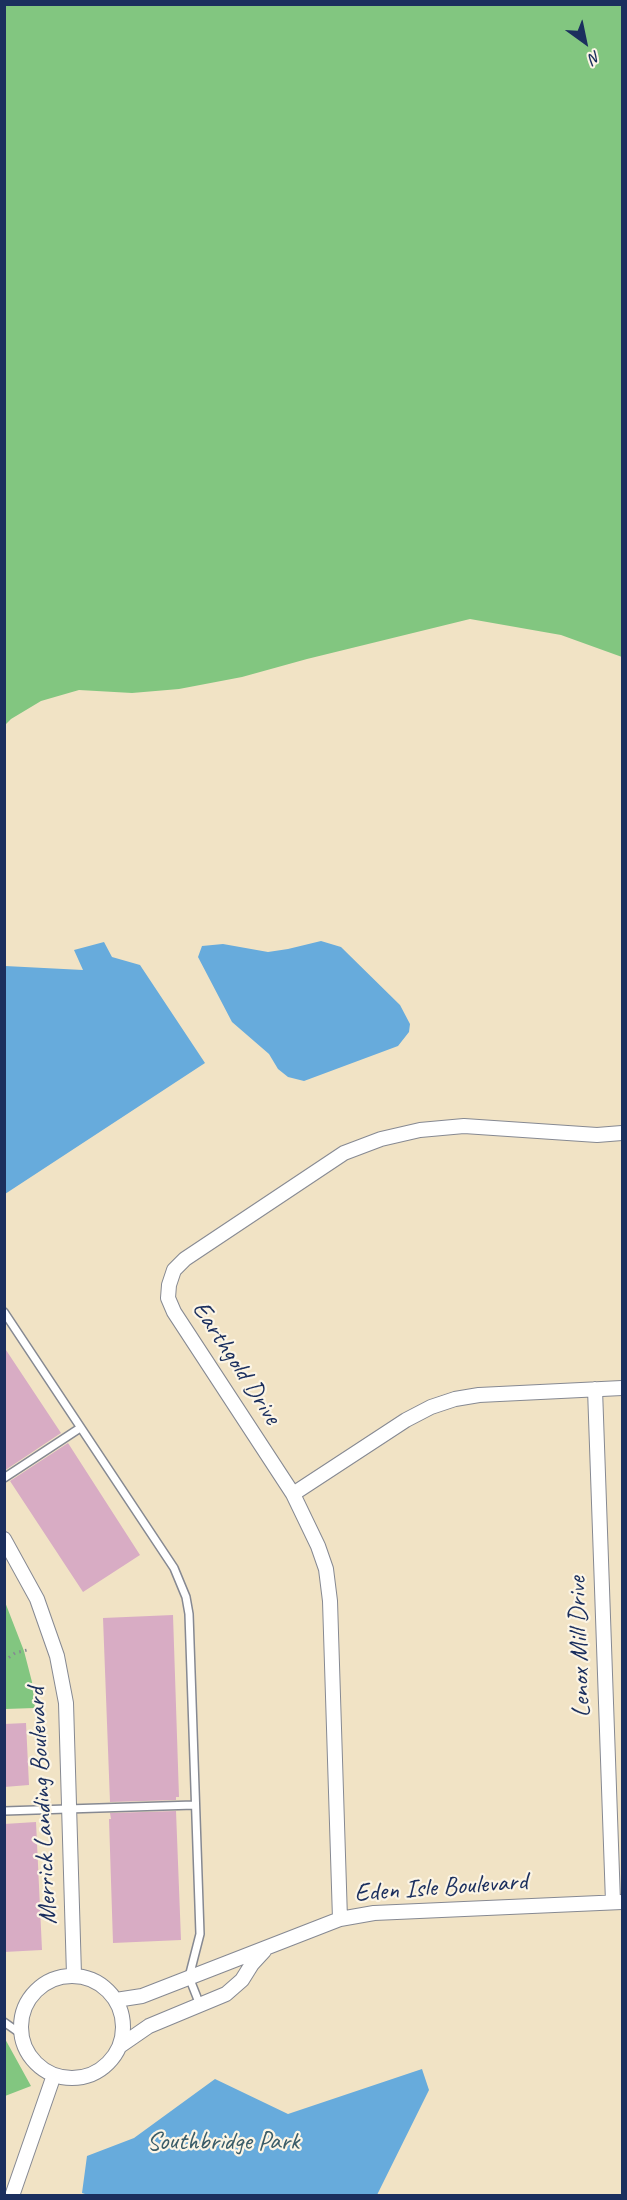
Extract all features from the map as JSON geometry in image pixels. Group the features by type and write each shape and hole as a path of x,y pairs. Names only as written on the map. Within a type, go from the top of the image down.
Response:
{"street":[{"name":"Earthgold Drive","path":"340,1919 330,1601 326,1569 318,1546 293,1494 174,1312 168,1298 174,1270 185,1259 344,1153 381,1138 420,1130 464,1126 585,1134 622,1133"},
{"path":"293,1494 406,1420 431,1407 455,1399 478,1395 622,1388"},
{"name":"Lenox Mill Drive","path":"595,1389 618,1902"},
{"name":"Merrick Landing Boulevard","path":"4,1539 37,1599 57,1656 66,1703 74,1975"},
{"name":"Eden Isle Boulevard","path":"116,2000 142,1996 340,1919 374,1913 618,1902"},
{"name":"Eden Isle Boulevard","path":"120,2046 148,2026 226,1994 242,1980 252,1964 268,1947"},
{"path":"74,1975 91,1979 105,1987 116,2000 124,2023 120,2046 109,2063 93,2074 74,2078 54,2075 32,2059 21,2034 22,2016 28,1999 41,1986 57,1978 74,1975"},
{"path":"12,2196 54,2075"}],"lane":[{"path":"4,1312 174,1568 186,1597 189,1614 200,1934 189,1977 200,2006"},
{"path":"4,1478 80,1428"},
{"path":"4,1812 194,1806"},
{"path":"4,2022 21,2034"}],"path":[{"path":"4,1661 15,1653 27,1650"}],"green space":[{"path":"5,4 622,5 622,657 561,635 470,619 242,677 179,689 132,693 79,690 41,701 5,725"},
{"path":"5,1602 24,1651 32,1682 35,1708 5,1709"},
{"path":"4,2037 31,2086 5,2096 4,2096"}],"water":[{"path":"321,941 341,947 400,1005 410,1024 409,1032 398,1046 304,1081 288,1077 278,1069 269,1054 232,1022 198,957 202,946 223,944 268,952"},
{"path":"104,942 112,957 140,965 205,1063 5,1194 5,966 83,970 74,950"},
{"name":"Southbridge Park","path":"422,2069 429,2090 377,2195 91,2196 82,2193 87,2156 134,2138 215,2079 288,2114"}],"building":[{"path":"4,1347 61,1433 4,1471"},
{"path":"68,1443 140,1555 83,1592 10,1481"},
{"path":"173,1615 179,1797 176,1797 176,1800 110,1802 103,1618"},
{"path":"26,1723 29,1785 4,1787 4,1724"},
{"path":"176,1811 181,1940 113,1943 110,1813"},
{"path":"36,1822 42,1950 4,1952 4,1824"}]}
